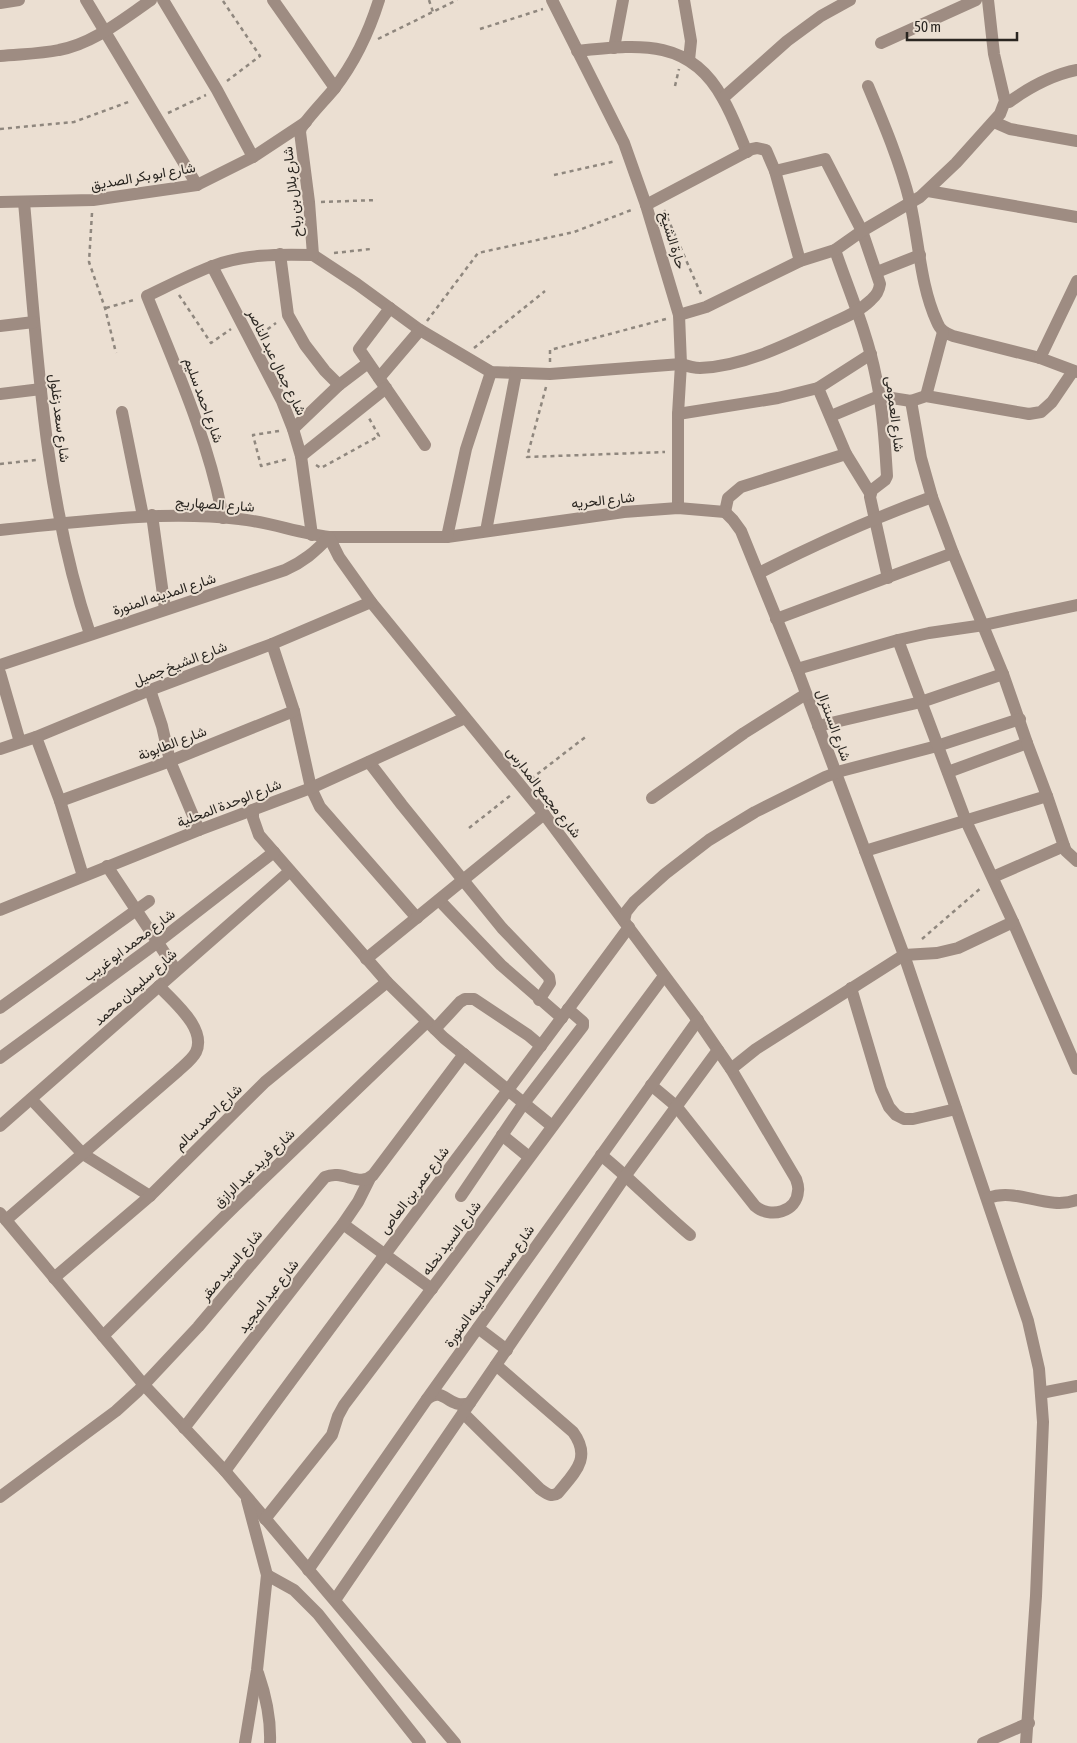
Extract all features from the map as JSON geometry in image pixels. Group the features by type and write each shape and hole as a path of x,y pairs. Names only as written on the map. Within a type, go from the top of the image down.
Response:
{"street":[{"path":"0,4 18,0"},
{"path":"86,0 197,185"},
{"path":"0,56 59,50 85,42 151,0"},
{"path":"163,0 217,90 253,157"},
{"path":"272,0 335,88"},
{"name":"شارع بلال بن رباح","path":"313,255 309,202 300,132 306,122 335,88 358,54 368,34 379,0"},
{"path":"614,48 623,0"},
{"path":"684,0 691,41 689,60"},
{"path":"723,98 787,41 821,16 850,0"},
{"path":"881,42 976,0"},
{"path":"680,316 706,307 800,261 835,250 862,231 928,191 994,122 1000,114 1005,101 994,54 988,0"},
{"name":"حارة الشيخ","path":"553,2 624,143 646,205 680,316 678,508"},
{"path":"577,51 638,46 657,48 683,56 703,71 723,98 747,152"},
{"path":"1005,101 1009,102 1041,82 1062,73 1077,70"},
{"path":"831,416 879,396 911,400 926,396 1029,414 1041,412 1052,402 1075,372 1040,358 943,332 937,323 932,308 910,202 892,146 868,86"},
{"name":"شارع ابو بكر الصديق","path":"0,202 93,200 197,185 253,157 306,122"},
{"path":"994,122 1010,129 1077,141"},
{"path":"646,205 747,152 757,148 766,150 775,171 800,261"},
{"path":"147,296 212,266 246,258 280,254 313,255 420,330 491,372 550,374 681,364 699,368 744,359 797,340 856,312 872,300 878,292 880,284 862,231 825,159 775,171"},
{"path":"928,191 1077,216"},
{"name":"شارع سعد زغلول","path":"24,202 34,322 50,459 60,524 71,573 90,634"},
{"name":"شارع العمومى","path":"835,250 870,354 879,396 887,476 870,493"},
{"path":"280,254 288,315 305,345 325,371 339,385"},
{"path":"876,272 920,255"},
{"name":"شارع جمال عبد الناصر","path":"212,266 282,401 293,429 301,456 312,535"},
{"path":"1040,358 1077,281"},
{"name":"شارع احمد سليم","path":"147,296 189,399 218,488 223,518"},
{"path":"390,308 359,348 425,445"},
{"path":"0,326 34,322"},
{"path":"301,456 363,407 383,383 420,330"},
{"path":"926,396 943,332"},
{"path":"678,414 778,398 818,388 870,354"},
{"path":"293,429 339,385 368,363"},
{"path":"447,536 466,449 491,372"},
{"path":"486,531 516,373"},
{"path":"0,394 41,388"},
{"path":"818,388 846,454 870,493 888,578"},
{"path":"911,400 921,458 932,496 1020,719 1064,846 1066,851 1077,861"},
{"path":"122,412 148,516 165,609"},
{"path":"724,512 728,498 741,486 846,454"},
{"path":"759,573 820,542 932,496"},
{"name":"شارع الحريه","path":"486,531 624,512 678,508 724,512"},
{"name":"شارع السنترال","path":"724,512 734,520 741,531 797,669 904,955 988,1198 1028,1321 1039,1369 1043,1422 1029,1723 1026,1743"},
{"name":"شارع الصهاريج","path":"0,530 148,516 240,519 329,537 447,536 486,531"},
{"name":"شارع المدينه المنورة","path":"0,664 285,570 297,565 314,553 329,537"},
{"name":"شارع مجمع المدارس","path":"329,537 339,557 370,602 544,814 698,1020 731,1069 796,1179 799,1190 789,1207 777,1214 768,1214 760,1211 676,1106 651,1085"},
{"path":"776,619 953,553"},
{"name":"شارع الشيخ جميل","path":"0,749 36,737 150,690 272,644 370,602"},
{"path":"797,669 898,640 929,633 984,626 1077,605"},
{"path":"898,640 966,821 1014,922 1077,1069"},
{"path":"272,644 294,711 311,788 320,807 417,918"},
{"path":"0,673 20,742"},
{"path":"818,726 921,702 1003,674"},
{"path":"150,690 162,726 170,761 199,830"},
{"path":"652,798 744,733 806,694"},
{"name":"شارع الطابونة","path":"60,800 170,761 294,711"},
{"name":"شارع الوحدة المحلية","path":"0,910 106,866 311,788 465,718"},
{"name":"شارع عمر بن العاص","path":"225,1471 384,1253 565,1014 626,924 626,912 647,890 681,860 709,840 755,812 836,773 937,746 1020,719"},
{"path":"36,737 60,800 83,876"},
{"path":"948,772 1027,743"},
{"path":"369,762 502,928 550,977 550,983 540,1000"},
{"path":"865,851 1047,796"},
{"path":"253,810 253,818 259,835 387,982 431,1026 552,1126"},
{"path":"366,959 544,814"},
{"path":"993,877 1064,846"},
{"name":"شارع محمد ابو غريب","path":"0,1058 158,942 274,852"},
{"path":"106,866 176,970"},
{"name":"شارع سليمان محمد","path":"0,1126 290,871"},
{"path":"440,900 494,958 540,1000 583,1022 583,1026 524,1103 461,1196"},
{"path":"0,1008 149,902"},
{"path":"731,1069 756,1049 904,955 937,953 958,948 1014,922"},
{"name":"شارع السيد نحله","path":"265,1519 332,1435 344,1405 664,976"},
{"name":"شارع احمد سالم","path":"54,1278 150,1196 265,1082 387,982"},
{"path":"159,986 189,1018 195,1028 199,1042 195,1053 177,1072 83,1154 3,1217 144,1385 225,1471 455,1743"},
{"path":"851,988 881,1089 889,1107 896,1115 904,1119 913,1120 956,1109"},
{"name":"شارع فريد عبد الرازق","path":"103,1336 235,1206 431,1026 460,1002 465,999 474,999 528,1035 541,1046"},
{"name":"شارع مسجد المدينه المنورة","path":"308,1570 427,1399 698,1020"},
{"path":"335,1600 626,1175 718,1050"},
{"path":"370,1178 464,1054"},
{"path":"31,1099 83,1154 150,1196"},
{"path":"502,1135 529,1157"},
{"path":"601,1155 626,1175 655,1205 690,1235"},
{"name":"شارع السيد صقر","path":"0,1497 116,1411 144,1385 198,1327 325,1177 338,1174 361,1180 370,1178"},
{"name":"شارع عبد المجيد","path":"184,1428 343,1224 358,1202 370,1178"},
{"path":"988,1198 1003,1195 1064,1204 1077,1200"},
{"path":"343,1224 432,1288"},
{"path":"478,1328 507,1350"},
{"path":"427,1399 441,1394 455,1404 466,1408 540,1489 554,1496 577,1471 581,1462 582,1451 579,1440 573,1432 496,1364"},
{"path":"1041,1393 1077,1386"},
{"path":"244,1743 257,1670 267,1575 246,1497"},
{"path":"267,1575 294,1590 318,1614 420,1743"},
{"path":"257,1670 266,1697 271,1728 270,1743"},
{"path":"983,1743 1029,1723"}],"path":[{"path":"429,0 433,12"},
{"path":"368,34 378,40 457,0"},
{"path":"480,29 553,2"},
{"path":"554,175 630,158"},
{"path":"659,198 706,307"},
{"path":"93,200 89,262 105,308 116,353"},
{"path":"309,202 377,200"},
{"path":"420,330 478,253 574,232 646,205"},
{"path":"313,255 370,250"},
{"path":"171,284 211,343 241,323"},
{"path":"464,356 545,291"},
{"path":"105,308 147,296"},
{"path":"251,341 288,315"},
{"path":"679,451 528,457 550,374 550,350 623,329 680,316"},
{"path":"293,429 252,435 261,466 301,456 320,468 379,436 363,407"},
{"path":"0,464 50,459"},
{"path":"469,828 588,735"},
{"path":"904,955 993,877"}]}
